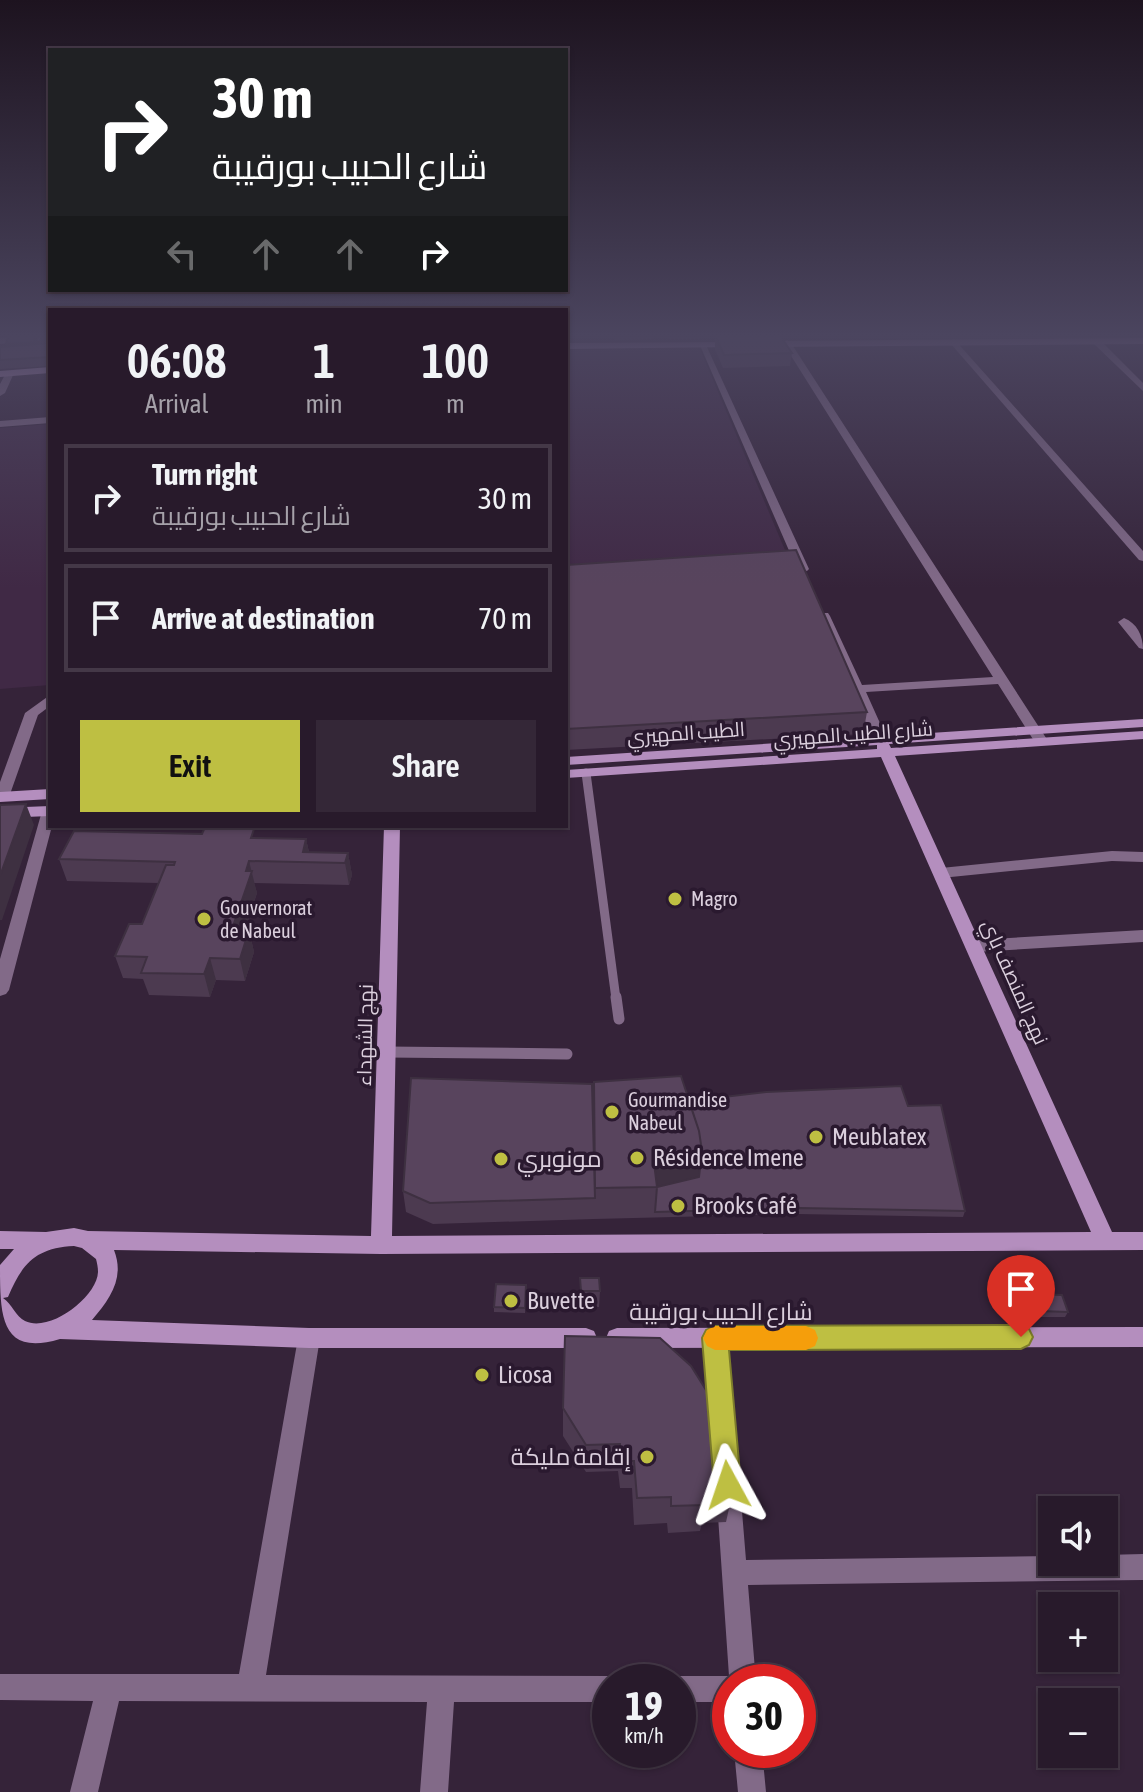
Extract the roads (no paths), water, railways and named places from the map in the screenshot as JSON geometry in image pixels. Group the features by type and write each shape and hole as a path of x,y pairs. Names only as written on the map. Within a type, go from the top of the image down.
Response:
{"street":[{"path":"0,424 42,421"},
{"path":"736,421 806,574"},
{"path":"837,421 1038,735 1143,723"},
{"path":"1023,421 1143,558"},
{"path":"819,603 883,746"},
{"path":"1124,622 1143,645"},
{"path":"858,689 1002,680"},
{"path":"1,802 32,713 48,701"},
{"name":"شارع الطيب المهيري","path":"568,774 1038,735 1143,735"},
{"name":"الطيب المهيري","path":"568,761 883,746"},
{"name":"نهج المنصف باي","path":"883,746 1106,1242"},
{"path":"1,802 48,794"},
{"path":"1,802 48,811"},
{"path":"1,981 48,818"},
{"name":"نهج الشهداء","path":"381,1245 392,828"},
{"path":"941,873 1112,856 1143,857"},
{"path":"975,946 1143,936"},
{"path":"0,1240 69,1237 88,1240 381,1245 1143,1241"},
{"path":"0,1290 12,1265 28,1250 49,1240"},
{"path":"60,1329 81,1318 97,1302 107,1284 109,1265 102,1250 88,1240"},
{"path":"0,1307 9,1330"},
{"name":"شارع الحبيب بورقيبة","path":"9,1330 309,1338 1143,1337"},
{"path":"250,1688 309,1338"},
{"path":"715,1338 742,1664"},
{"path":"735,1573 1143,1567"},
{"path":"0,1687 592,1689"},
{"path":"84,1792 109,1688"},
{"path":"434,1792 441,1689"},
{"path":"750,1768 752,1792"}],"lane":[{"path":"586,773 619,1019"},
{"path":"386,1052 567,1054"}],"place":[{"name":"Magro","path":"675,899"},
{"name":"Gouvernorat de Nabeul","path":"204,919"},
{"name":"Gourmandise Nabeul","path":"612,1112"},
{"name":"Meublatex","path":"816,1137"},
{"name":"Résidence Imene","path":"637,1158"},
{"name":"مونوبري","path":"501,1159"},
{"name":"Brooks Café","path":"678,1206"},
{"name":"Buvette","path":"511,1301"},
{"name":"Licosa","path":"482,1375"},
{"name":"إقامة مليكة","path":"647,1457"}]}
